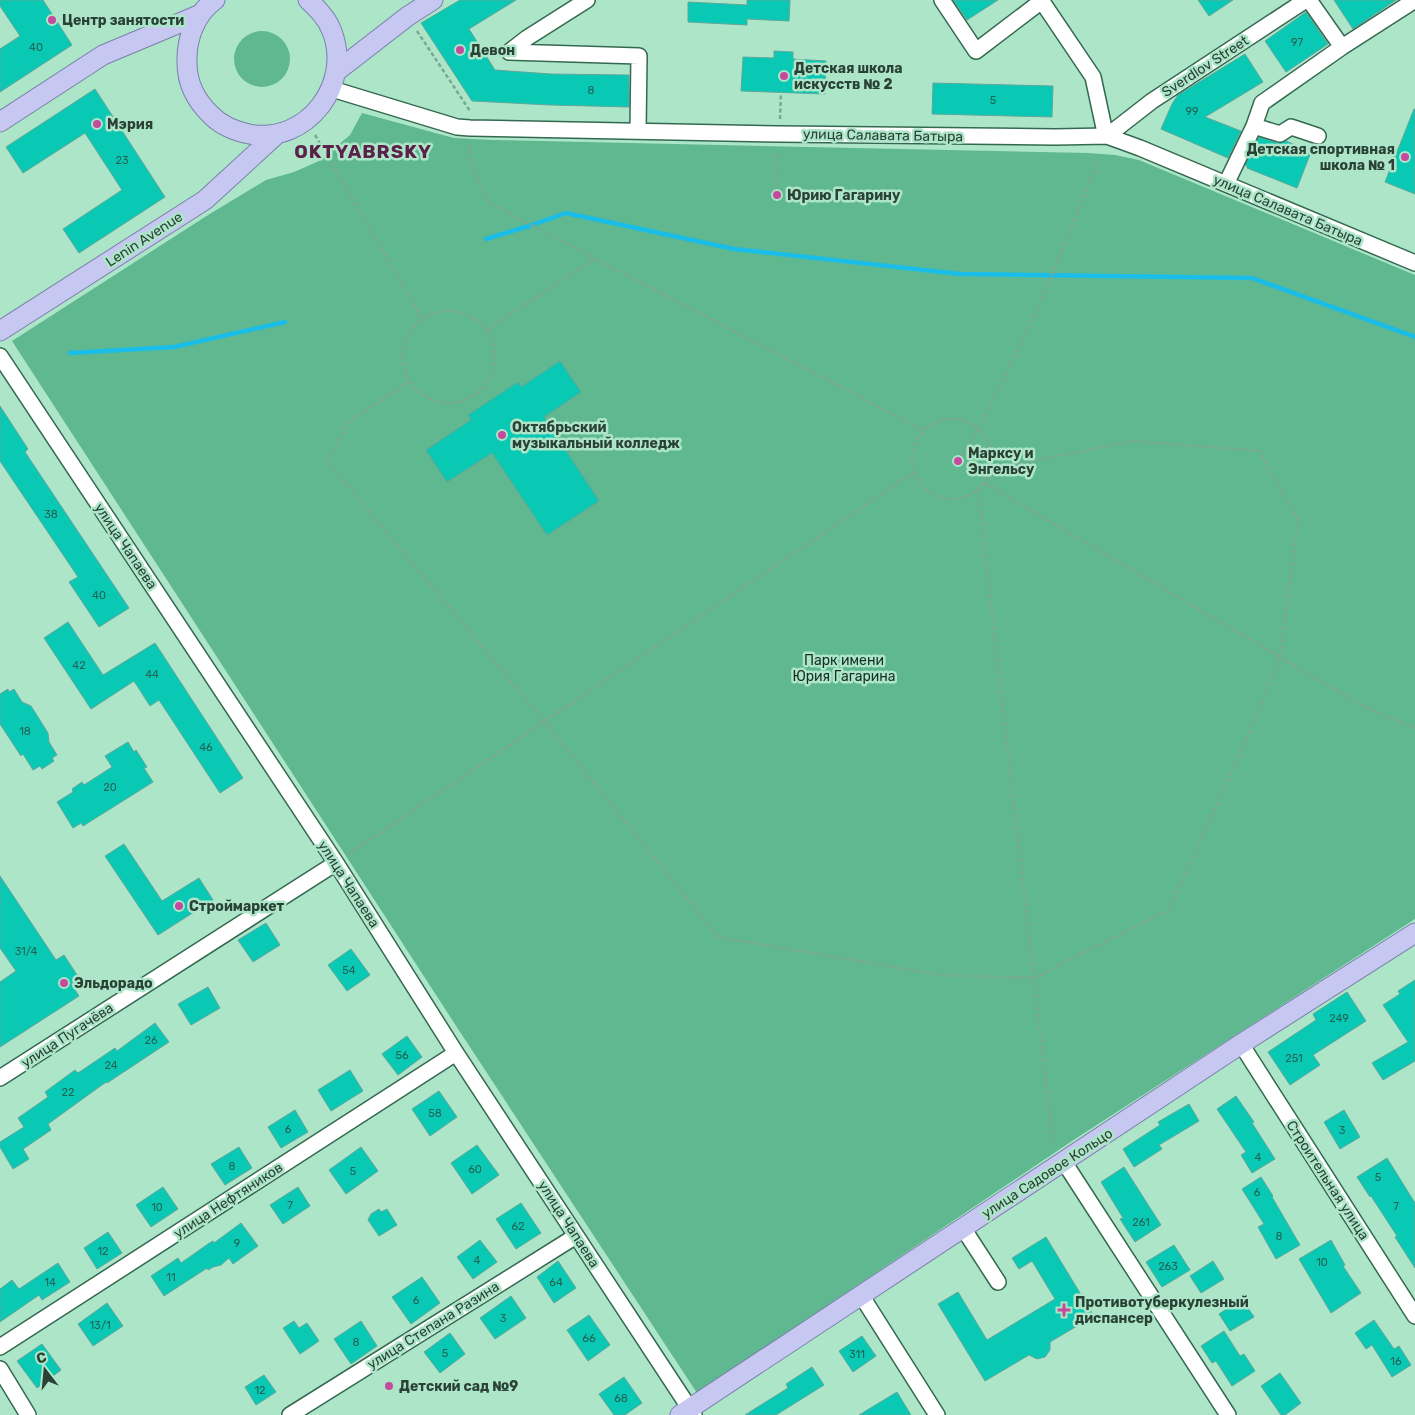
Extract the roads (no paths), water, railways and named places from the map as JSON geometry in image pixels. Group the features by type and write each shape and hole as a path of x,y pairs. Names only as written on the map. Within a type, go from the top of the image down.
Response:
{"main road":[{"path":"215,0 201,14 191,32 186,51 187,72 193,91 204,108 218,122 237,131 257,135 277,134 292,129 306,121 321,106 334,80 337,50 331,29 320,11 308,0"},
{"path":"334,80 408,16 433,0"},
{"path":"0,122 103,55 201,14"},
{"name":"Lenin Avenue","path":"0,331 205,200 277,134"},
{"name":"улица Садовое Кольцо","path":"688,1413 861,1295 1241,1044 1415,933"}],"street":[{"path":"587,0 570,4 509,52 639,56 638,131"},
{"path":"942,0 976,51 1042,1 1093,77 1107,136"},
{"path":"1307,0 1342,47"},
{"name":"Sverdlov Street","path":"1107,136 1152,101 1307,0"},
{"path":"1226,184 1254,126 1262,103 1342,47 1415,0"},
{"name":"улица Салавата Батыра","path":"334,80 456,127 789,134 1107,136 1415,263"},
{"path":"1254,126 1280,134 1291,127 1318,136"},
{"name":"улица Чапаева","path":"0,356 336,863 688,1413"},
{"name":"улица Пугачёва","path":"0,1078 336,863"},
{"name":"Строительная улица","path":"1241,1044 1415,1316"},
{"name":"улица Нефтяников","path":"0,1347 456,1053"},
{"path":"1064,1162 1228,1415"},
{"path":"964,1228 998,1282"},
{"name":"улица Степана Разина","path":"290,1415 576,1236"},
{"path":"861,1295 937,1415"},
{"path":"0,1369 28,1415"}],"waterway":[{"path":"486,239 566,213 734,249 960,274 1252,278 1415,337"},
{"path":"70,353 174,347 285,322"}],"place":[{"name":"Центр занятости","path":"52,20"},
{"name":"Девон","path":"460,50"},
{"name":"Детская школа искусств № 2","path":"784,76"},
{"name":"Мэрия","path":"97,124"},
{"name":"Детская спортивная школа № 1","path":"1405,157"},
{"name":"Юрию Гагарину","path":"777,195"},
{"name":"Октябрьский музыкальный колледж","path":"502,435"},
{"name":"Марксу и Энгельсу","path":"958,461"},
{"name":"Строймаркет","path":"179,906"},
{"name":"Эльдорадо","path":"64,983"},
{"name":"Противотуберкулезный диспансер","path":"1064,1310"},
{"name":"Детский сад №9","path":"389,1386"}],"district":[{"name":"OKTYABRSKY","path":"363,151"}],"park label":[{"name":"Парк имени Юрия Гагарина","path":"844,668"}]}
